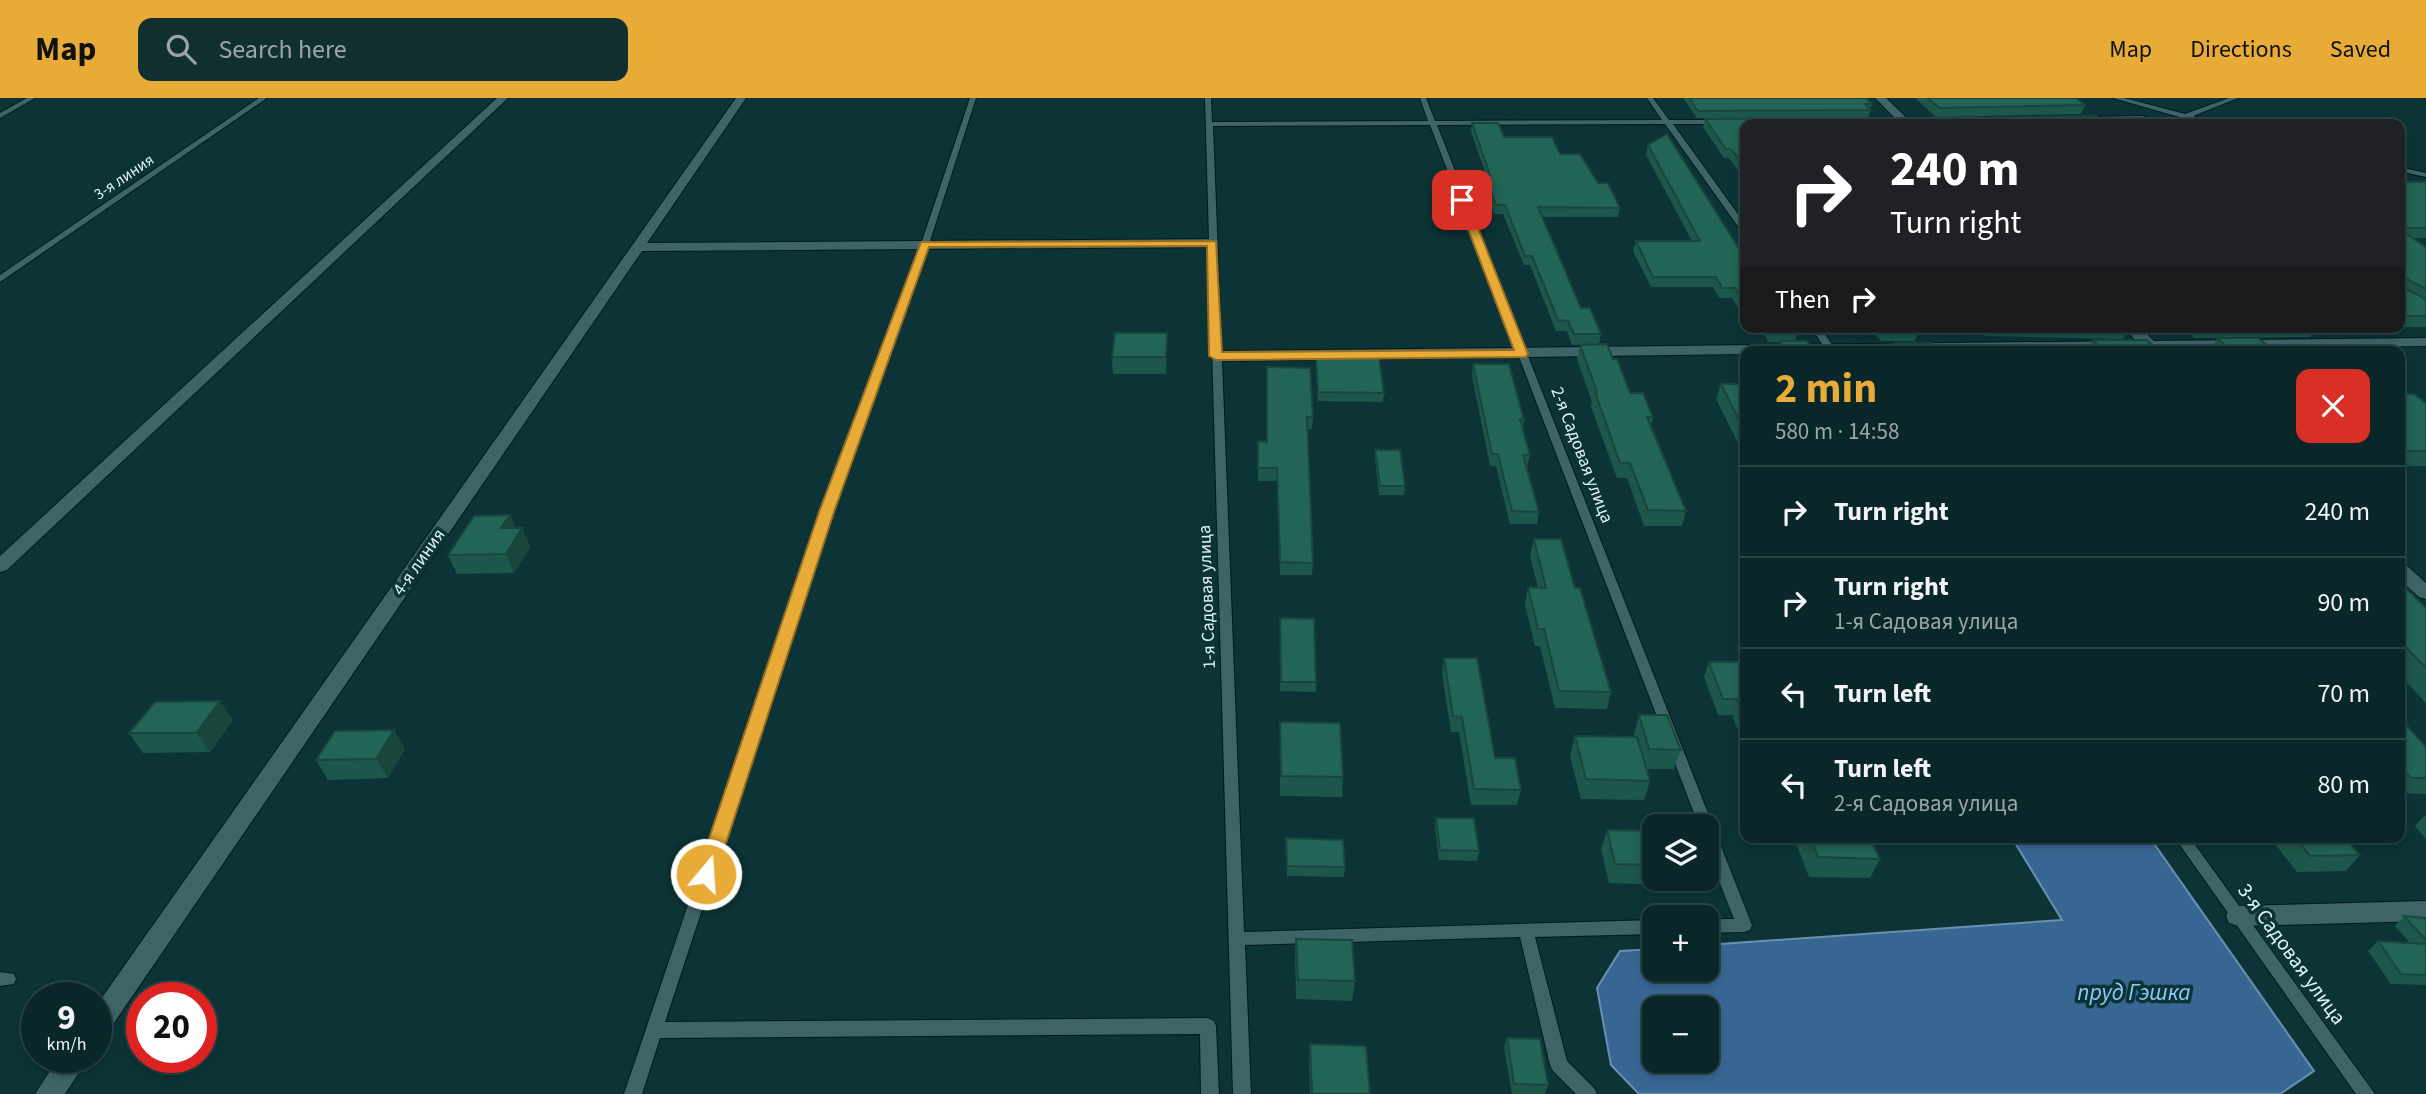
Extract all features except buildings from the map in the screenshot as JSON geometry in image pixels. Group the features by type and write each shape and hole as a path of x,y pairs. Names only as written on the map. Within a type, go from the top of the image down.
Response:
{"street":[{"path":"0,565 503,98"},
{"name":"4-я линия","path":"112,1005 741,98"},
{"path":"1880,98 1902,119"},
{"path":"638,247 1212,243"},
{"path":"2137,333 2151,346"},
{"path":"2271,346 2426,342"},
{"path":"1216,356 1740,352"},
{"path":"2405,574 2426,593"},
{"path":"2238,916 2426,911"},
{"path":"49,1094 64,1073"}],"lane":[{"path":"0,116 32,98"},
{"name":"3-я линия","path":"0,279 264,98"},
{"path":"633,1094 827,512 925,244 973,98"},
{"name":"1-я Садовая улица","path":"1208,98 1242,1094"},
{"name":"2-я Садовая улица","path":"1423,98 1701,814"},
{"path":"1650,98 1740,223"},
{"path":"2108,98 2127,104 2143,118"},
{"path":"2116,98 2190,119"},
{"path":"2185,118 2235,98"},
{"path":"2077,119 2143,118"},
{"path":"1209,124 1723,122"},
{"path":"2405,170 2426,175"},
{"name":"3-я Садовая улица","path":"2186,843 2366,1094"},
{"name":"2-я Садовая улица","path":"1719,861 1744,925 1719,926"},
{"path":"1237,939 1642,927"},
{"path":"1526,931 1559,1065 1588,1094"},
{"path":"655,1030 1208,1026 1210,1094"}],"water":[{"name":"пруд Гэшка","path":"2015,843 2154,843 2314,1071 2280,1094 1639,1094 1611,1065 1597,988 1620,951 1642,950 1642,982 1719,982 1719,944 2062,920"}],"route":[{"path":"706,874 827,512 925,244 1212,243 1216,356 1522,354 1462,200"}]}
